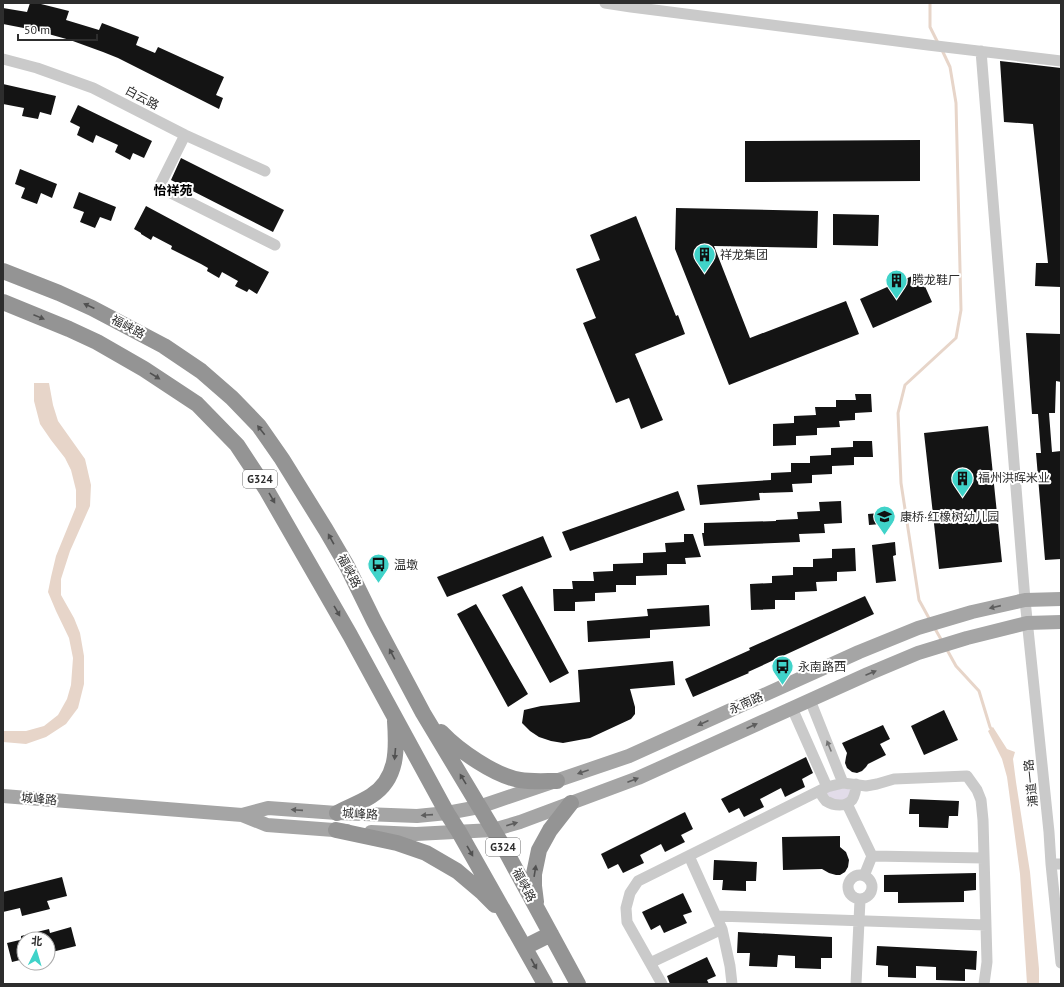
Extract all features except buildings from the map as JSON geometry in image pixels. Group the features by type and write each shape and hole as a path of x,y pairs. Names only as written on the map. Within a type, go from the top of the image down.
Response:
{"highway":[{"name":"福峡路","path":"3,271 92,308 164,346 201,371 246,412 259,426 271,442 347,566 374,621 423,713 493,830 578,984"},
{"name":"G324","path":"3,302 97,342 144,369 197,404 237,445 266,489 350,635 447,813 545,984"},
{"path":"382,694 406,681"},
{"path":"423,713 453,744 468,755 500,774 520,780 557,781"},
{"path":"337,813 371,796 384,786 391,774 396,758 394,715"},
{"path":"537,910 534,874 539,850 550,830 571,803"},
{"path":"336,830 397,843 426,852 457,871 483,893 509,919"},
{"path":"525,948 551,934"}],"main road":[{"name":"永南路","path":"479,806 629,756 859,652 918,628 972,612 1025,600 1061,599"},
{"name":"城峰路","path":"3,796 242,815 267,825 336,830 416,834 493,830 520,822 638,778 868,674 933,648 1027,623 1061,622"},
{"name":"城峰路","path":"242,815 268,808 337,813 417,816 447,813 479,806"},
{"path":"374,832 375,815"}],"street":[{"path":"605,3 1061,61"},
{"name":"浦道一路","path":"981,51 1027,623 1049,832 1056,864 1061,963"},
{"name":"白云路","path":"3,60 61,75 93,88 185,135 266,171"},
{"path":"185,135 159,187 274,245"},
{"path":"810,700 843,783"},
{"path":"792,708 823,789 823,798 833,805 847,804 854,796 856,784"},
{"path":"662,984 627,922 626,908 630,894 638,881 823,789 843,783 866,786 894,779 967,776 977,790 981,800 983,820 987,962 984,984"},
{"path":"847,804 872,856 864,876"},
{"path":"689,856 722,929 730,966 732,984"},
{"path":"872,856 984,858"},
{"path":"856,875 864,876 870,881 872,889 868,897 860,900 853,898 850,895 847,887 852,877 856,875"},
{"path":"856,984 860,900"},
{"path":"716,916 986,925"},
{"path":"650,963 722,929"}],"shaded area":[{"path":"34,383 49,383 58,421 85,459 91,485 90,506 70,551 61,579 61,595 74,618 80,633 84,656 84,684 78,708 66,724 46,737 26,744 3,742 3,731 26,731 44,726 58,715 67,699 71,685 73,658 69,638 48,592 56,556 76,507 76,490 71,470 65,458 40,424 34,401"},
{"path":"993,727 1007,749 1015,752 1013,759 1030,872 1039,969 1039,984 1027,984 1020,874 1007,777 1002,759 988,731"},
{"path":"843,788 853,790 848,800 835,802 826,793 830,791"}],"waterway":[{"path":"930,3 930,27 938,43"},
{"path":"930,620 919,600 901,483 898,413 905,385 956,338 961,310 956,103 950,67 942,50"},
{"path":"934,627 942,641"},
{"path":"946,648 956,666 979,691 990,727 993,732"}],"place":[{"name":"祥龙集团","path":"705,274"},
{"name":"腾龙鞋厂","path":"896,300"},
{"name":"福州洪晖米业","path":"963,498"},
{"name":"康桥·红橡树幼儿园","path":"884,536"},
{"name":"温墩","path":"378,584"},
{"name":"永南路西","path":"782,686"}],"district":[{"name":"怡祥苑","path":"173,190"}]}
